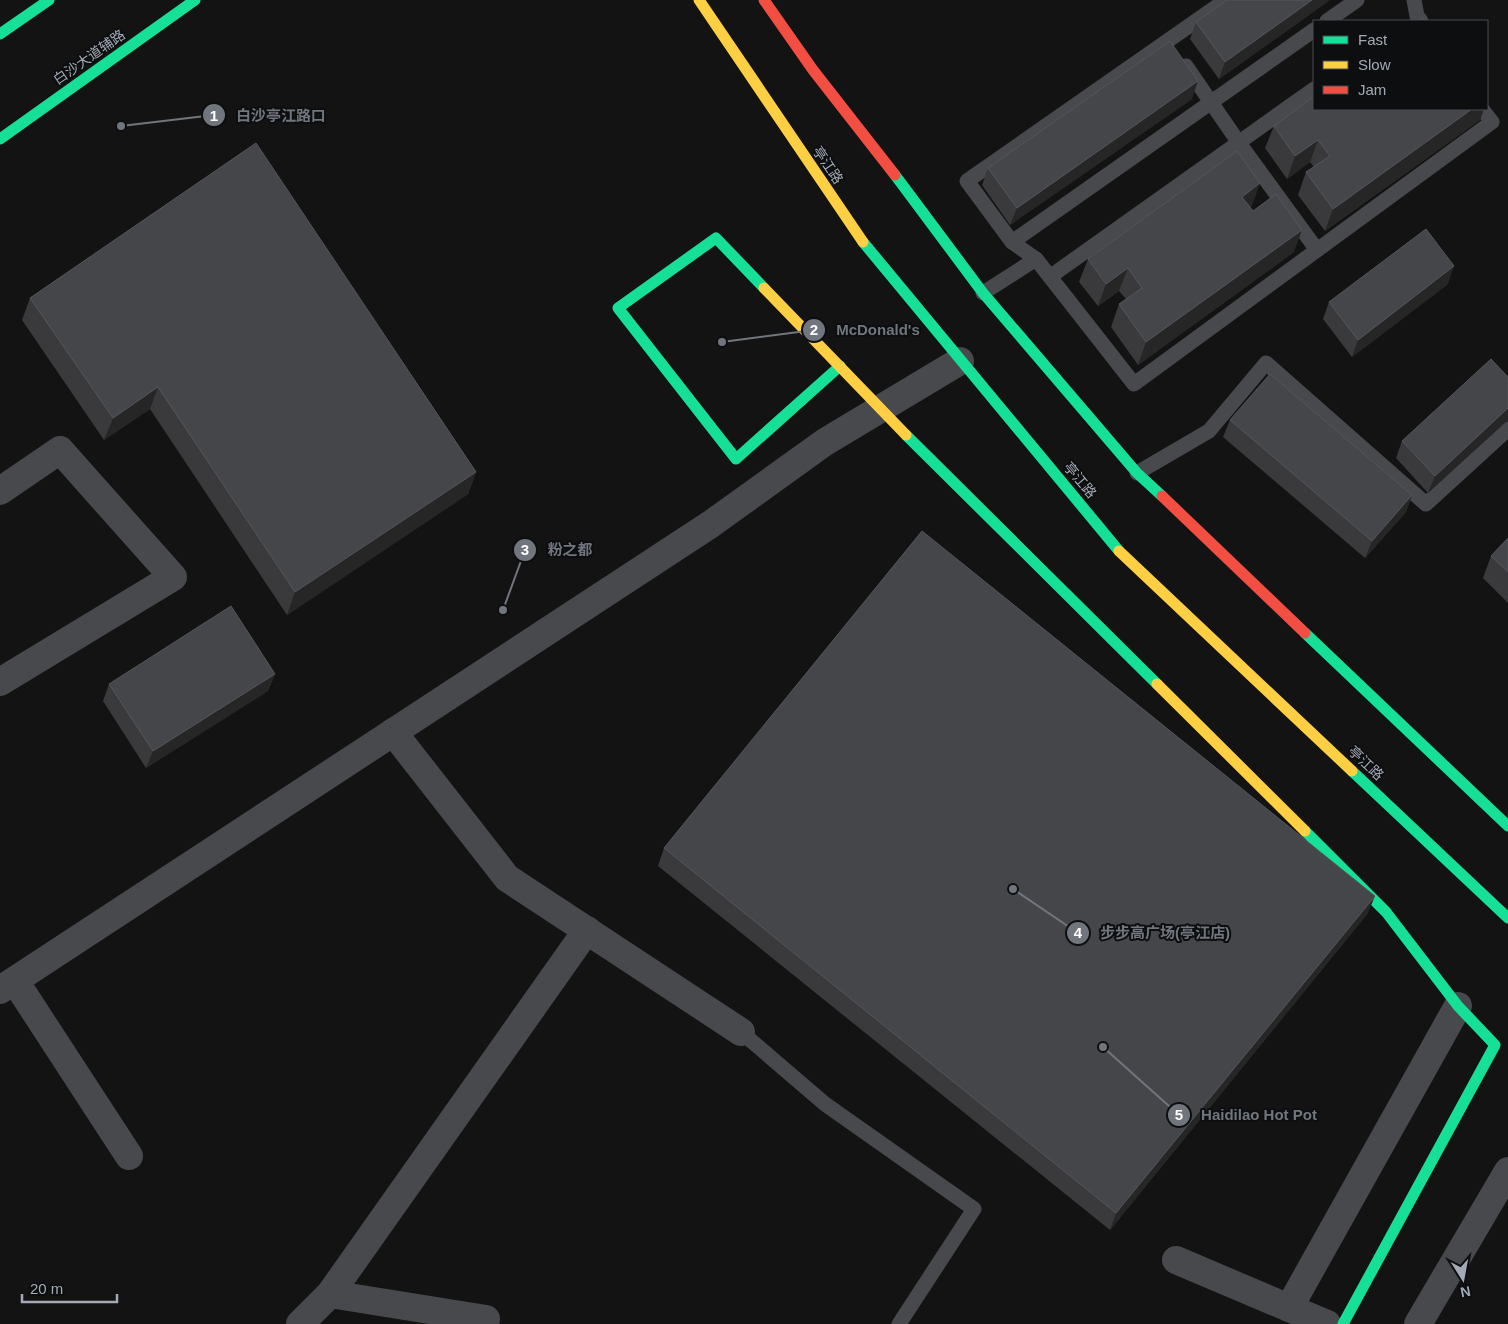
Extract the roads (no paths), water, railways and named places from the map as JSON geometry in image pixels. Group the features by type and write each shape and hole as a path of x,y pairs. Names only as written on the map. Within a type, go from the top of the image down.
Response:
{"main road":[{"path":"0,34 49,0"},
{"name":"白沙大道辅路","path":"0,138 195,0"},
{"name":"亭江路","path":"699,0 866,247 1119,551 1508,918"},
{"path":"764,0 813,70 984,293 1137,473 1508,826"},
{"path":"840,366 736,459 618,308 716,238 840,366 880,408 1386,912 1458,1006 1495,1045 1343,1324"}],"street":[{"path":"129,1156 7,986 711,524 825,442 960,361"},
{"path":"0,491 60,450 173,577 0,682"},
{"path":"393,732 507,878 740,1032"},
{"path":"300,1324 330,1294 587,930"},
{"path":"1289,1308 1458,1006"},
{"path":"1418,1324 1508,1171"},
{"path":"1176,1260 1327,1324"},
{"path":"330,1294 486,1319 483,1324"}],"lane":[{"path":"1226,0 967,181 1012,242 1036,259 1051,276 1134,384 1492,122 1483,110"},
{"path":"1328,20 1357,0"},
{"path":"1414,0 1416,20"},
{"path":"1012,242 1313,31"},
{"path":"1169,40 1210,103 1317,250"},
{"path":"1051,276 1313,90"},
{"path":"984,293 1036,259"},
{"path":"1137,473 1209,431 1266,363 1426,504 1508,429"},
{"path":"740,1032 824,1104 974,1209 899,1324"}],"place":[{"name":"白沙亭江路口","path":"121,126"},
{"name":"McDonald's","path":"722,342"},
{"name":"粉之都","path":"503,610"},
{"name":"步步高广场(亭江店)","path":"1013,889"},
{"name":"Haidilao Hot Pot","path":"1103,1047"}]}
